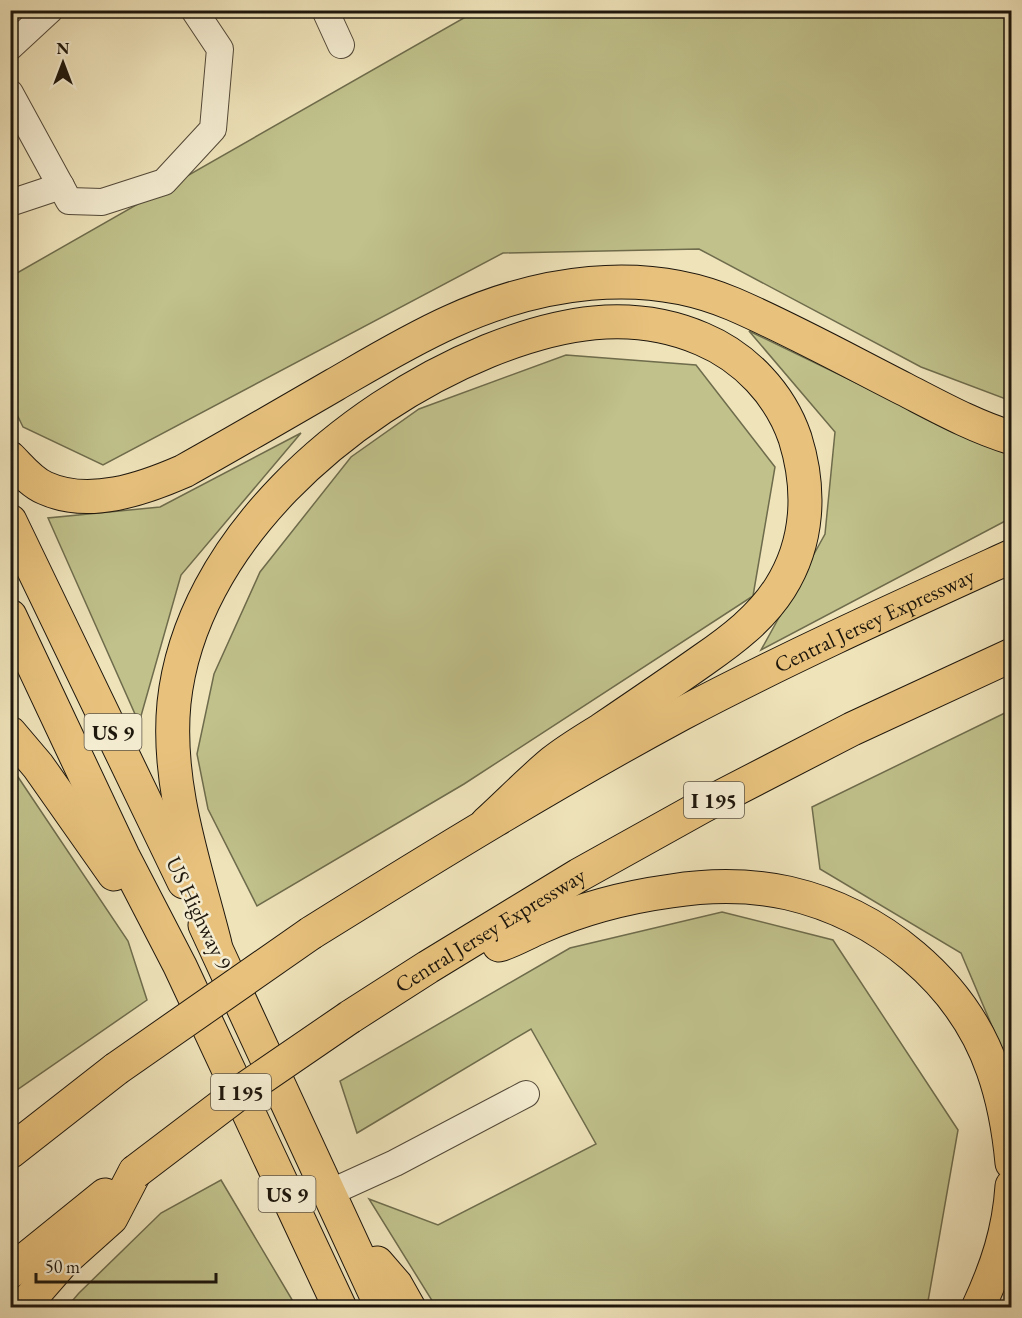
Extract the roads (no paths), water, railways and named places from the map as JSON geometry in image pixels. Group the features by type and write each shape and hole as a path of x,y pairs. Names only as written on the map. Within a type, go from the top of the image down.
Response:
{"highway":[{"path":"10,458 33,481 57,492 100,495 154,484 184,471 404,345 451,322 537,292 572,285 605,282 639,282 669,286 699,292 730,302 774,322 962,419 1011,438"},
{"path":"215,944 177,793 172,754 174,700 188,636 206,598 251,527 296,476 350,429 415,386 465,360 545,332 601,322 652,323 707,341 734,356 753,372 779,405 793,433 800,455 806,498 804,527 796,558 771,602 757,617 723,646 554,761 487,824"},
{"name":"US Highway 9","path":"10,521 215,944 382,1308"},
{"name":"Central Jersey Expressway","path":"10,1152 116,1069 311,933 487,824 691,709 835,637 1011,556"},
{"name":"US Highway 9","path":"10,616 123,856 180,966 340,1308"},
{"name":"Central Jersey Expressway","path":"10,1272 135,1172 239,1093 428,967 579,875 703,806 852,729 1011,655"},
{"path":"10,733 38,766 180,966"},
{"path":"428,967 505,943 577,912 630,898 671,891 708,887 746,888 788,893 820,903 852,916 882,933 931,973 955,1001 972,1025 992,1068 1004,1105 1011,1163"},
{"path":"10,1127 61,1112"},
{"path":"22,1308 64,1260 111,1218 135,1172"},
{"path":"978,1308 997,1267 1005,1234 1011,1186"},
{"path":"345,1226 396,1285 409,1308"},
{"path":"310,1244 316,1308"}],"street":[{"path":"10,47 50,10"},
{"path":"11,96 69,201 102,202 164,182 213,129 220,49 194,10"},
{"path":"325,10 341,45"},
{"path":"10,203 62,186"},
{"path":"329,1193 395,1163 526,1094"}]}
